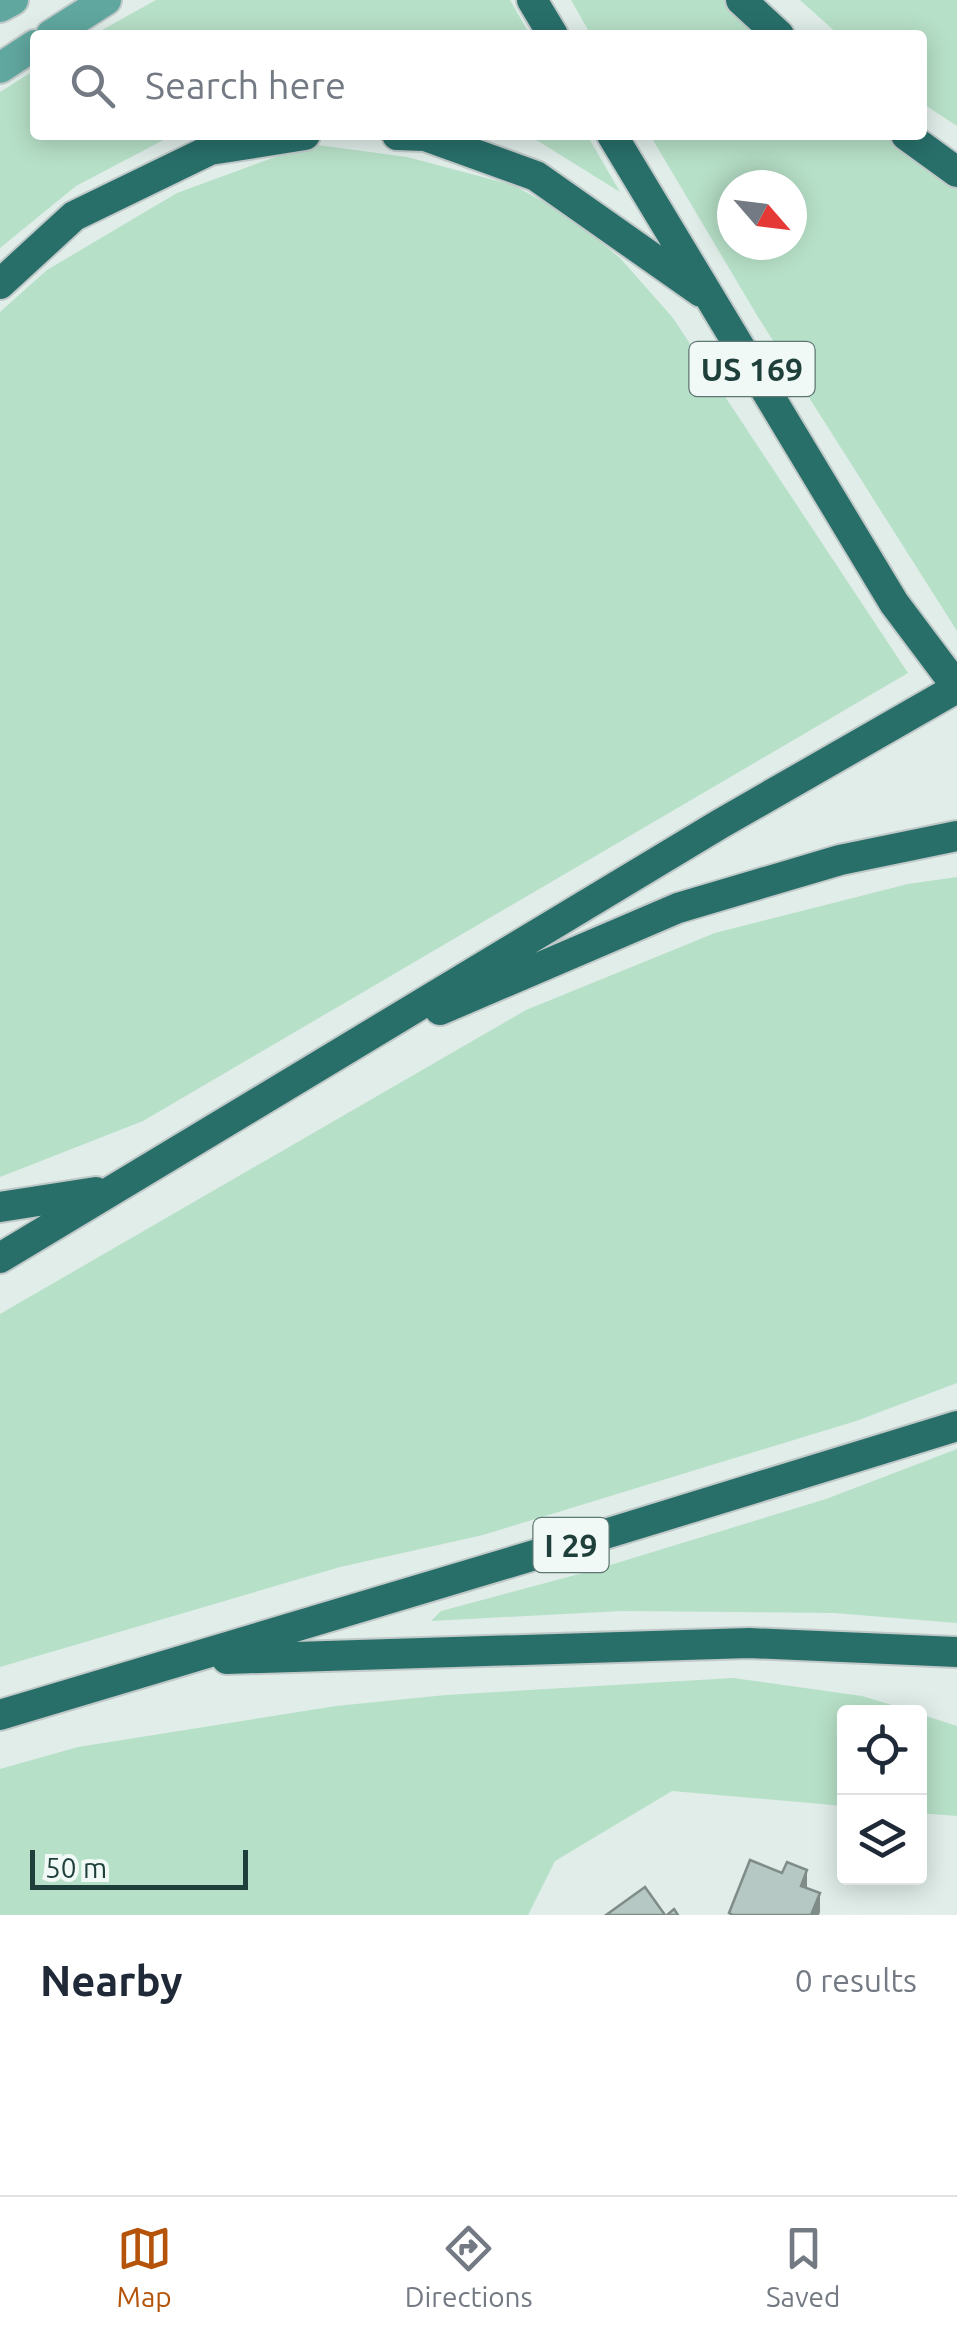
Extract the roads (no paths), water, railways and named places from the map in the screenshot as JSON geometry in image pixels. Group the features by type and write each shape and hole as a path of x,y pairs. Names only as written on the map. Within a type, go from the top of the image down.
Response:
{"highway":[{"path":"532,0 550,30"},
{"path":"741,0 774,30"},
{"path":"0,284 74,216 91,207 210,150 273,140"},
{"path":"436,140 536,176 710,298"},
{"name":"US 169","path":"615,140 894,603 957,688"},
{"path":"913,140 957,172"},
{"path":"0,1258 720,824 957,688"},
{"path":"328,1060 678,908 840,860 957,836"},
{"path":"0,1207 114,1189"},
{"name":"I 29","path":"0,1715 957,1426"},
{"path":"184,1660 750,1642 957,1652"}],"main road":[{"path":"0,7 12,0"},
{"path":"60,30 106,0"},
{"path":"0,68 30,49"}]}
